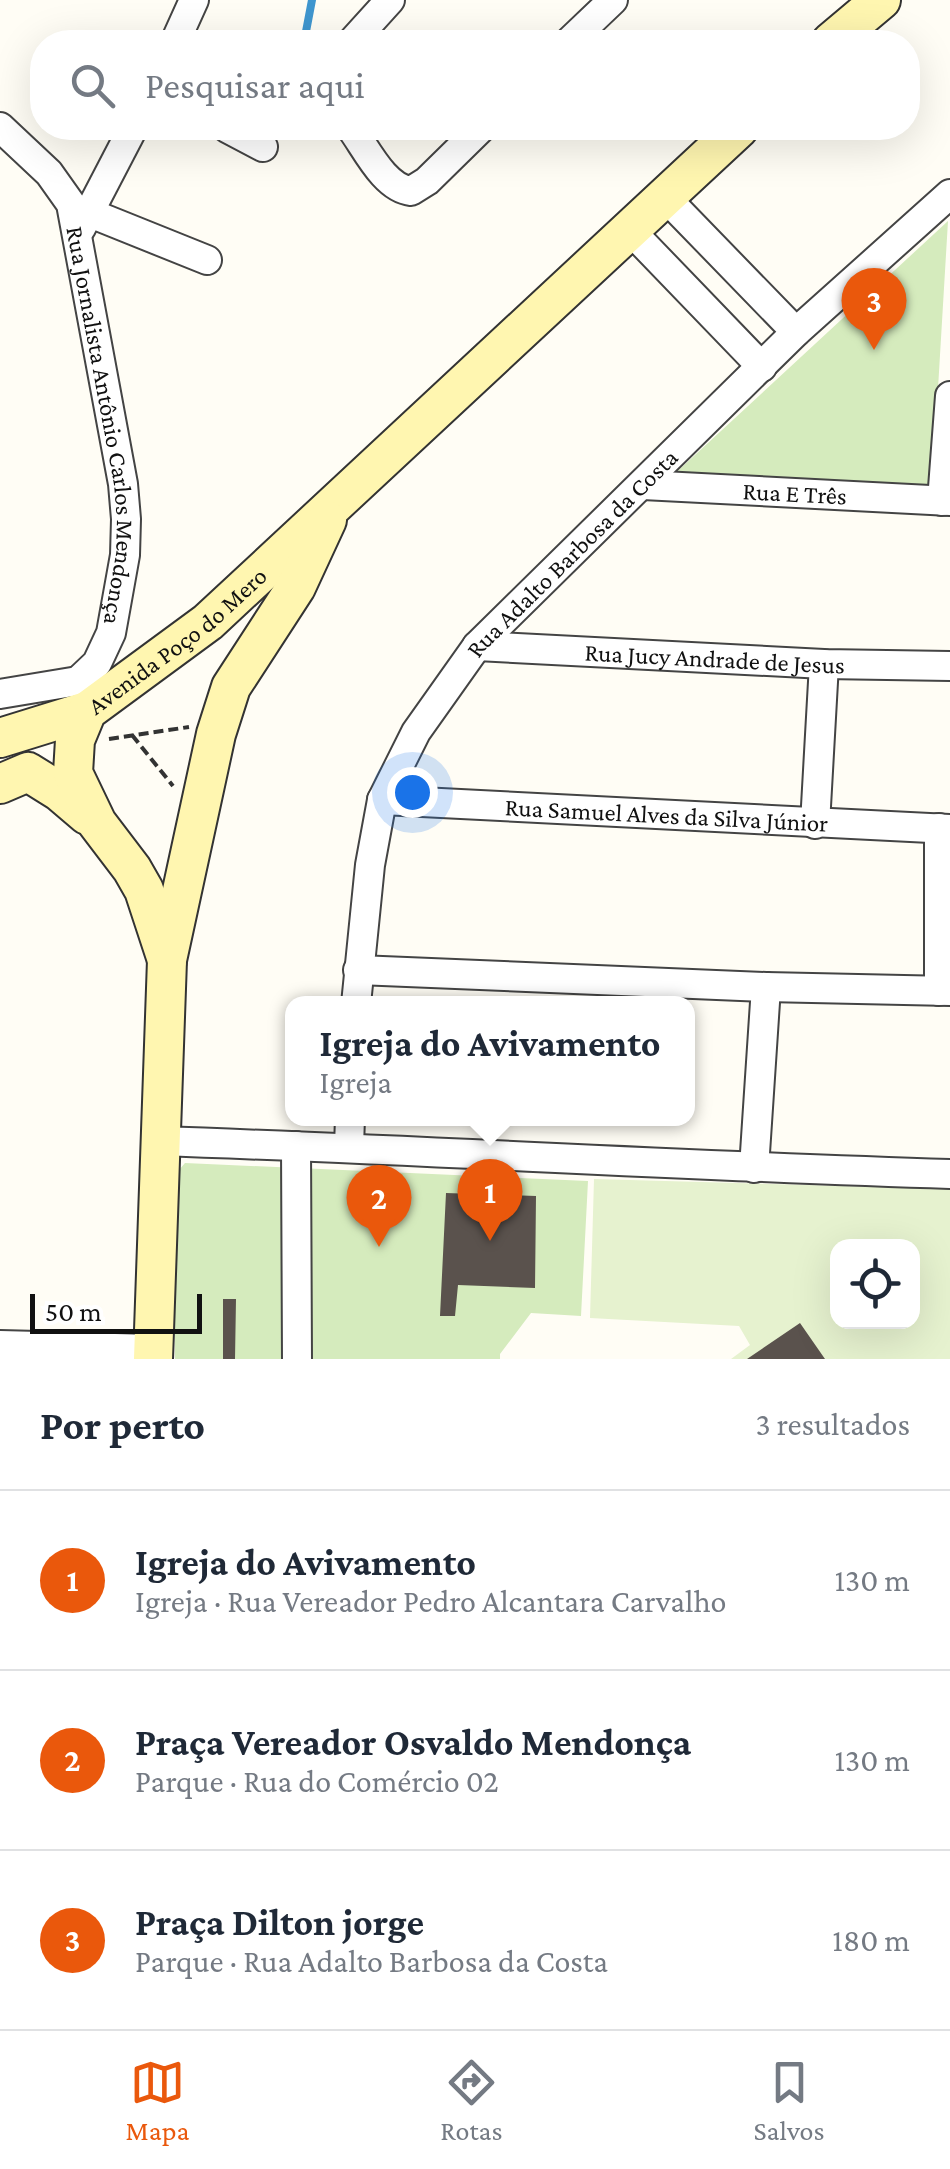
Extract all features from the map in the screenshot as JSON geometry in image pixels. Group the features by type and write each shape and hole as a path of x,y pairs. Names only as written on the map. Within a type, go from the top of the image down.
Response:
{"main road":[{"path":"845,30 881,0"},
{"name":"Avenida Poço do Mero","path":"167,960 144,890 97,823 74,773 82,696 208,622 727,140"},
{"name":"Avenida Poço do Mero","path":"153,1354 167,960 216,734 232,687 296,587 334,504"},
{"path":"0,738 82,696"},
{"path":"0,784 28,772 97,823"}],"street":[{"path":"180,30 194,0"},
{"path":"363,30 390,0"},
{"path":"582,30 613,0"},
{"name":"Rua Jornalista Antônio Carlos Mendonça","path":"0,126 61,187 84,223 123,484 125,555 111,633 82,696"},
{"path":"128,140 84,223 207,260"},
{"path":"251,140 263,146"},
{"path":"360,140 390,181 400,190 411,191 468,140"},
{"name":"Rua Adalto Barbosa da Costa","path":"356,996 370,864 382,800 416,732 477,646 796,332 950,194"},
{"path":"664,197 796,332"},
{"path":"628,229 762,367"},
{"path":"946,501 950,396"},
{"name":"Rua E Três","path":"643,485 946,501"},
{"name":"Rua Jucy Andrade de Jesus","path":"477,646 824,664 950,666"},
{"path":"815,824 824,664"},
{"path":"0,694 82,696"},
{"name":"Rua Samuel Alves da Silva Júnior","path":"382,800 944,829"},
{"path":"358,970 766,988 944,991 944,829"},
{"path":"754,1168 766,988"},
{"path":"159,1141 296,1146 350,1132 754,1168 950,1174"},
{"path":"296,1146 297,1359"},
{"path":"0,1346 153,1354"}],"path":[{"path":"132,735 182,797"}],"green space":[{"path":"948,221 932,489 669,479"},
{"path":"185,1163 588,1181 581,1316 531,1313 500,1359 175,1359 173,1177"},
{"path":"594,1179 950,1189 950,1359 731,1359 750,1345 739,1326 590,1318"}],"building":[{"path":"446,1193 536,1196 535,1288 458,1285 455,1316 440,1316"},
{"path":"223,1299 236,1299 235,1359 223,1359"},
{"path":"800,1323 825,1359 747,1359"}],"waterway":[{"path":"306,30 312,0"}],"place":[{"name":"Praça Dilton jorge","path":"874,350"},
{"name":"Igreja do Avivamento","path":"490,1241"},
{"name":"Praça Vereador Osvaldo Mendonça","path":"379,1247"}]}
